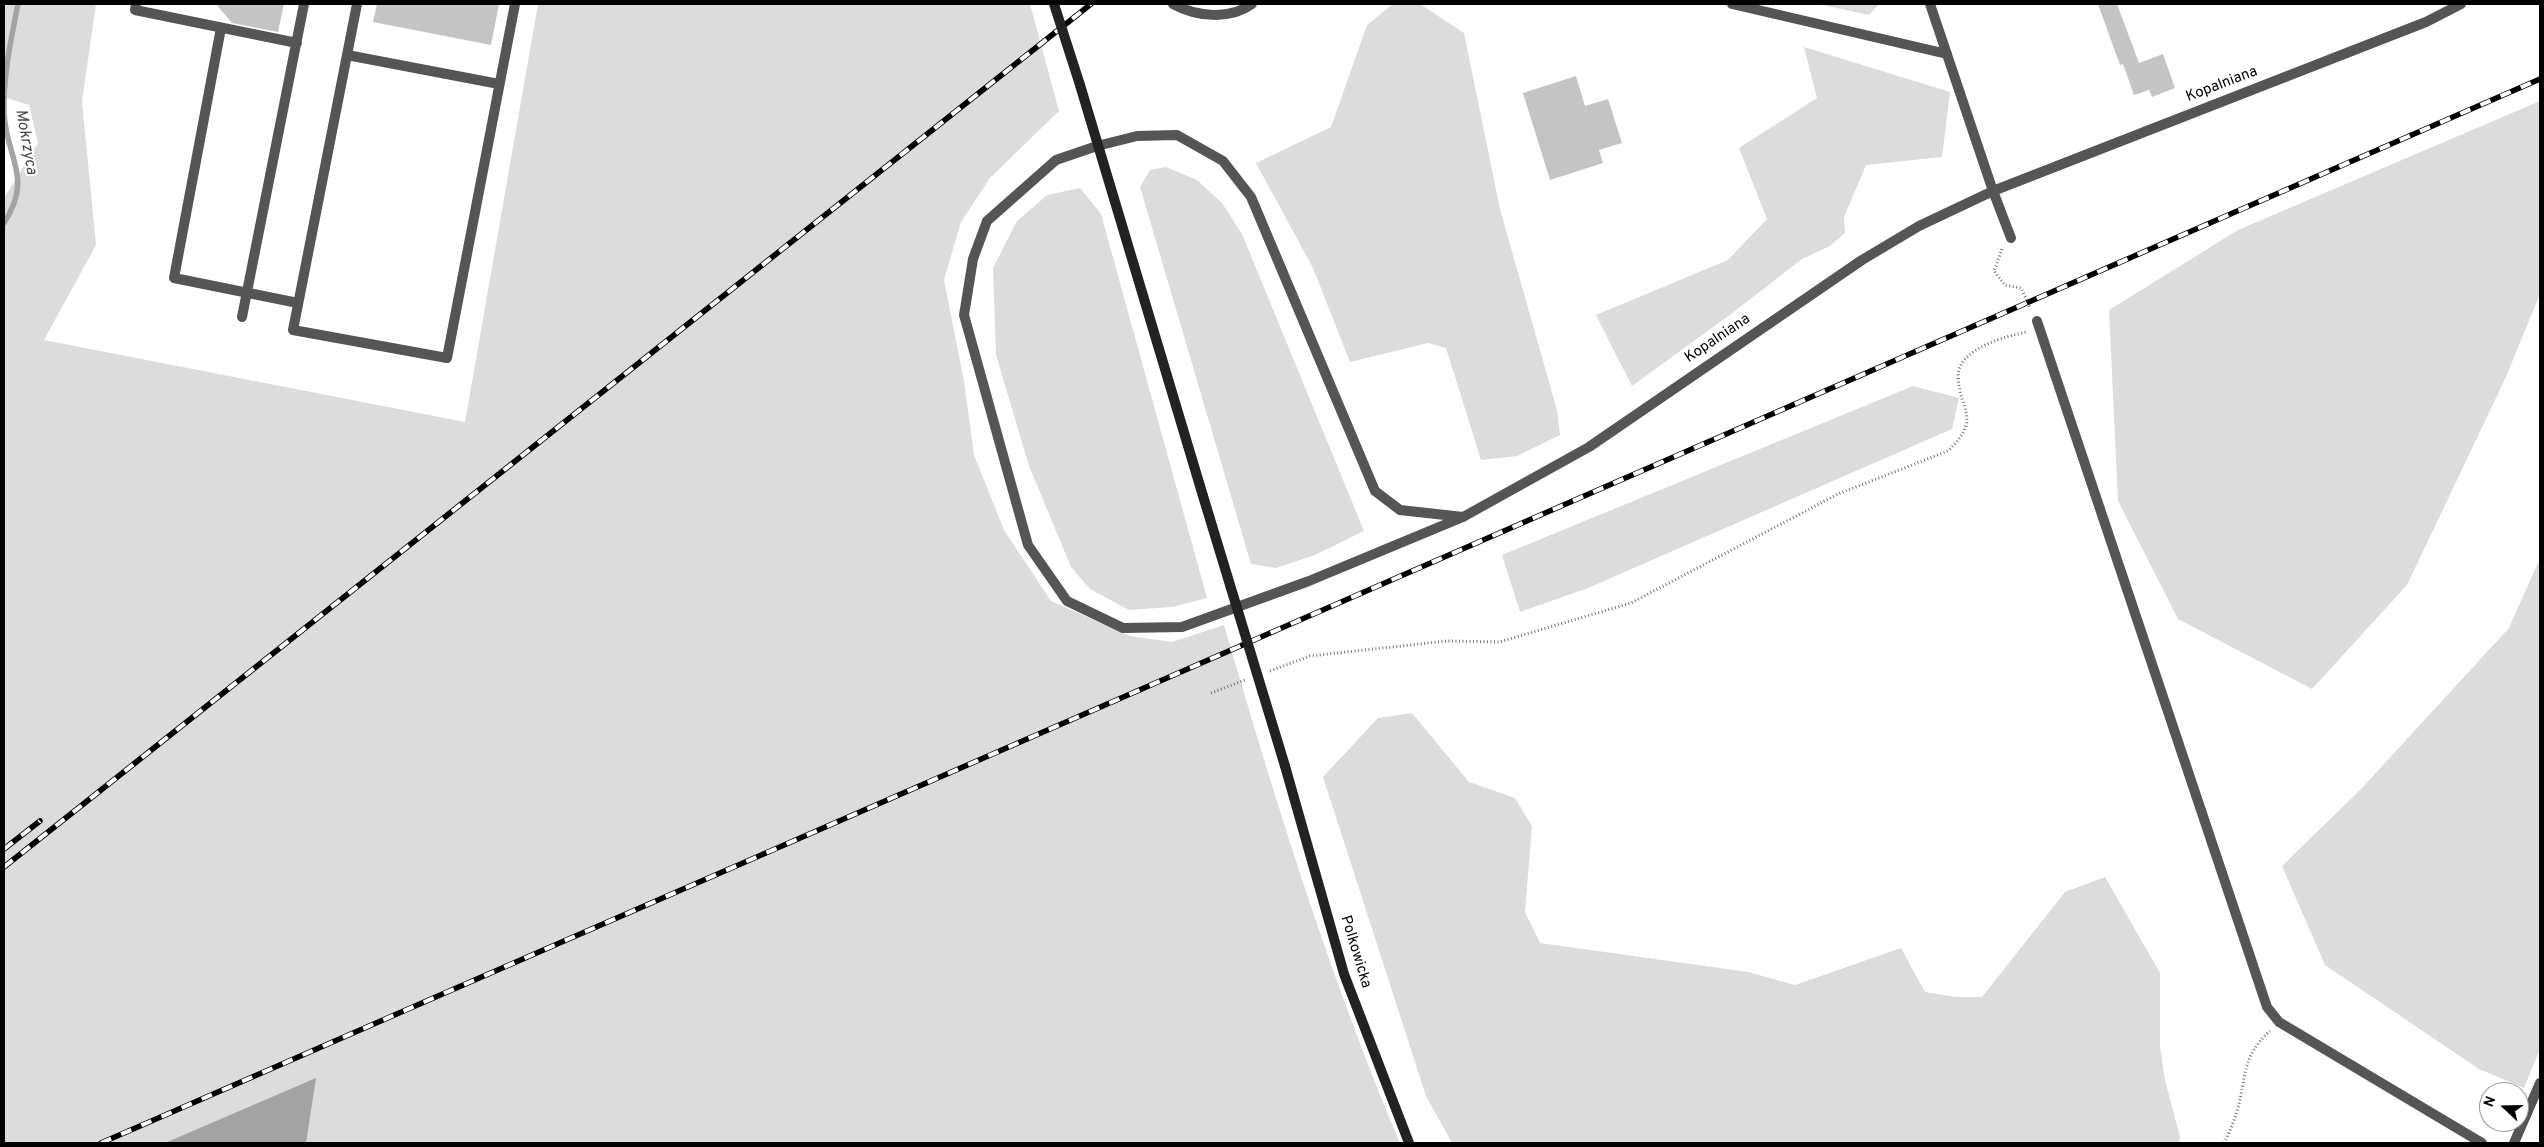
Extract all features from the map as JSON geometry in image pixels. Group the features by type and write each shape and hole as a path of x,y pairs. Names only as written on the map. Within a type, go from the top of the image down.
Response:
{"main road":[{"name":"Polkowicka","path":"1054,4 1285,766 1344,974 1408,1143"}],"street":[{"path":"136,4 135,10 297,43"},
{"path":"242,317 304,4"},
{"path":"357,4 292,330 447,358 515,4"},
{"path":"1173,4 1184,10 1216,16 1247,8 1252,4"},
{"path":"1732,4 1947,54"},
{"path":"1930,4 2009,235"},
{"name":"Kopalniana","path":"1463,517 1400,510 1375,491 1251,197 1223,161 1177,135 1138,136 1097,146 1056,160 987,221 973,258 964,315 1028,545 1067,601 1123,628 1182,627 1308,581 1463,517 1589,447 1625,420 1884,246 1919,226 1993,191 2426,22 2461,4"},
{"path":"221,28 174,278 298,303"},
{"path":"347,54 499,84"},
{"path":"2038,325 2267,1007 2279,1022 2482,1143"},
{"path":"2514,1143 2540,1083"}],"path":[{"path":"1265,672 1310,656 1447,641 1499,642 1631,603 1838,494 1948,451 1962,438 1968,416 1958,376 1965,358 2001,337 2038,325 2021,288 2005,286 1994,271 2009,235"},
{"path":"1210,693 1247,679"},
{"path":"2224,1143 2237,1111 2248,1060 2256,1043 2279,1022"}],"shaded area":[{"path":"4,4 96,4 82,101 96,245 44,340 465,422 538,4 1030,4 1059,111 990,178 961,222 944,280 964,381 974,455 1004,530 1051,601 1130,636 1172,642 1224,625 1304,887 1374,1080 1400,1143 4,1143 4,198 38,143 29,105 4,97"},
{"path":"1393,4 1420,4 1464,33 1500,209 1557,410 1560,435 1517,456 1481,460 1446,348 1428,343 1350,362 1313,268 1256,163 1331,127 1367,25"},
{"path":"1818,4 1879,4 1869,15"},
{"path":"1804,47 1950,92 1942,157 1866,165 1844,217 1845,233 1830,246 1802,259 1731,314 1632,386 1596,315 1728,260 1767,219 1739,148 1817,98"},
{"path":"2540,101 2540,294 2505,379 2407,585 2312,689 2178,619 2118,501 2109,310 2238,230"},
{"path":"1166,167 1197,180 1222,203 1242,234 1364,531 1315,555 1276,568 1251,564 1140,187 1150,170"},
{"path":"1080,188 1101,214 1207,598 1172,607 1129,610 1090,589 1071,567 1029,466 996,355 993,268 1017,221 1047,195"},
{"path":"1913,386 1959,398 1952,429 1588,588 1520,612 1502,555"},
{"path":"2540,558 2540,1049 2526,1082 2510,1082 2479,1069 2325,965 2282,866 2362,788 2509,628"},
{"path":"1412,713 1469,782 1515,798 1532,826 1525,912 1540,943 1748,972 1795,985 1901,948 1925,992 1956,997 1982,997 2065,892 2105,877 2160,973 2160,1047 2165,1080 2180,1137 2179,1143 1452,1143 1426,1096 1323,777 1378,718"},
{"path":"316,1078 306,1143 165,1143"}],"building":[{"path":"216,4 284,4 278,32 232,23"},
{"path":"377,4 499,4 491,45 373,22"},
{"path":"2098,4 2117,4 2139,63 2163,54 2175,88 2152,97 2149,90 2134,95 2123,64 2120,65"},
{"path":"1576,76 1585,106 1608,99 1622,143 1599,150 1603,163 1550,180 1523,93"}],"waterway":[{"name":"Mokrzyca","path":"4,223 13,207 18,180 4,113 8,58 18,4"}],"railway":[{"path":"4,867 1091,4"},
{"path":"101,1143 2540,79"},
{"path":"4,849 40,821"}]}
